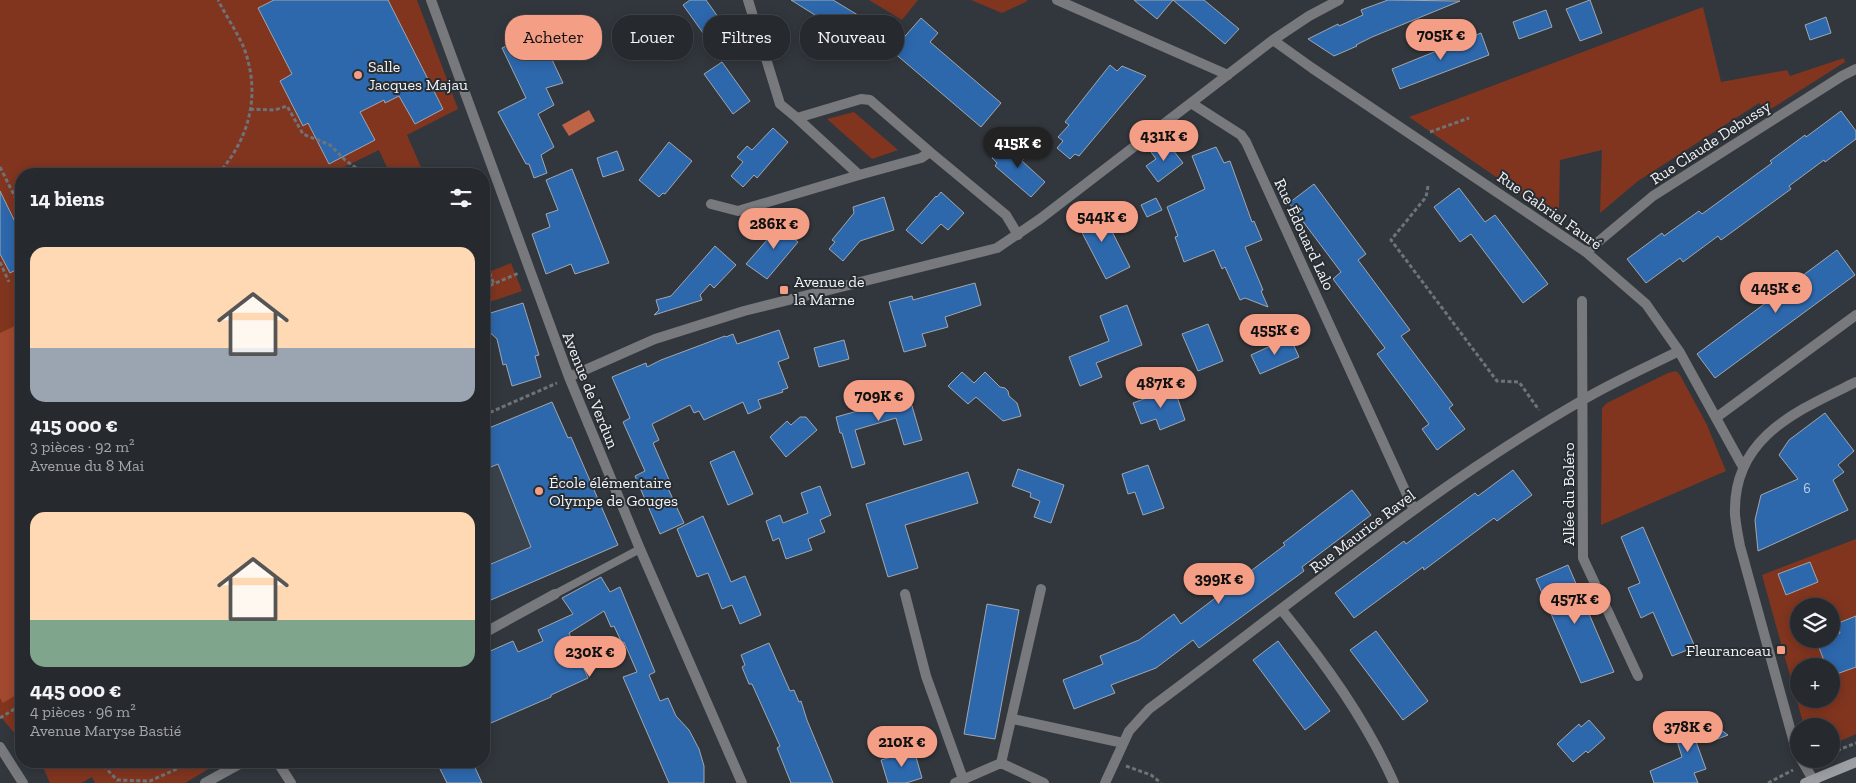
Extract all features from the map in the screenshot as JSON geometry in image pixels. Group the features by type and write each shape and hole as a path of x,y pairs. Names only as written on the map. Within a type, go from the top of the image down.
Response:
{"main road":[{"path":"1811,782 1856,762"}],"street":[{"name":"Avenue de Verdun","path":"432,0 505,197 528,268 569,378 640,549 742,783"},
{"path":"748,0 780,104 859,175"},
{"path":"1057,0 1228,75"},
{"path":"569,378 655,339 744,311 997,248 1018,235 1273,40 1309,16 1339,0"},
{"name":"Rue Gabriel Fauré","path":"1273,40 1586,252 1646,304 1679,351 1743,467"},
{"name":"Rue Claude Debussy","path":"1586,252 1653,196 1856,69"},
{"path":"797,118 861,99 870,100 1006,215 1018,235"},
{"name":"Rue Édouard Lalo","path":"1192,103 1241,135 1246,142 1414,510"},
{"path":"711,204 738,211 922,158 930,152"},
{"name":"Allée du Boléro","path":"1582,301 1583,558 1638,676"},
{"path":"1717,418 1856,315"},
{"name":"Rue Maurice Ravel","path":"1105,783 1129,731 1149,709 1414,510 1582,400 1679,351"},
{"path":"1790,728 1740,546 1735,515 1736,493 1743,467 1752,451 1764,437 1786,418 1856,382"},
{"path":"1001,763 1013,719 1041,589"},
{"path":"490,630 555,594"},
{"path":"905,594 926,676 959,781 1001,763 1044,783"},
{"path":"1282,609 1356,711 1382,754 1394,783"},
{"path":"1013,719 1123,743"},
{"path":"0,747 23,783"},
{"path":"205,783 232,768"},
{"path":"281,768 291,783"},
{"path":"1805,768 1811,782"}],"lane":[{"path":"555,594 640,549"}],"path":[{"path":"218,0 243,47 252,76 253,94 248,122 242,139 231,160 224,168"},
{"path":"250,109 276,110 287,106 303,134 330,145 356,168"},
{"path":"1416,136 1469,118"},
{"path":"0,167 15,197"},
{"path":"1428,186 1426,198 1391,240 1497,381 1519,382 1547,422"},
{"path":"0,262 9,282"},
{"path":"490,286 528,268"},
{"path":"490,274 494,284"},
{"path":"490,413 569,378"},
{"path":"0,718 15,709"},
{"path":"1840,749 1856,743"},
{"path":"1114,762 1151,774 1161,783"},
{"path":"106,768 117,780 150,781 179,768"}],"shaded area":[{"path":"0,0 417,0 458,109 407,135 421,168 387,168 379,150 342,168 15,168 15,734 0,716"},
{"path":"869,0 918,0 904,18 904,15 894,15"},
{"path":"971,0 1026,0 1028,1 1002,13"},
{"path":"1703,7 1721,82 1787,70 1790,76 1844,58 1845,62 1766,112 1759,103 1638,181 1600,213 1602,150 1560,160 1559,210 1551,215 1409,117"},
{"path":"589,110 595,121 569,136 562,125"},
{"path":"854,112 898,150 872,159 827,119"},
{"path":"511,263 522,291 490,302 490,272"},
{"path":"15,326 15,696 3,703 0,698 0,333"},
{"path":"1676,371 1707,425 1726,471 1601,525 1602,408 1607,403 1668,373"},
{"name":"École élémentaire Olympe de Gouges","path":"552,402 566,436 571,437 618,545 490,600 490,428"},
{"path":"1856,539 1856,734 1840,741 1840,718 1802,718 1799,708 1840,708 1840,658 1790,658 1790,676 1762,575"},
{"path":"43,768 210,768 185,783 95,783 92,777 81,783 50,783"}],"building":[{"name":"Salle Jacques Majau","path":"274,0 388,0 443,109 415,124 399,96 385,103 384,100 360,112 375,140 329,164 308,123 303,126 280,81 292,74 258,8"},
{"path":"690,0 706,0 717,15 703,15 703,33 693,19 693,15 690,15 683,5"},
{"path":"791,0 833,0 858,15 815,15"},
{"path":"1134,0 1173,0 1157,19"},
{"path":"1173,0 1204,0 1239,29 1225,44"},
{"path":"1388,0 1460,1 1372,37 1334,56 1308,39 1338,24 1339,26 1363,15 1361,10"},
{"path":"1590,0 1602,33 1580,41 1566,9"},
{"path":"1546,10 1552,27 1519,39 1513,22"},
{"path":"1826,17 1831,33 1810,40 1805,25"},
{"path":"921,18 938,33 930,42 1001,103 981,127 903,60 904,37"},
{"path":"1481,33 1489,55 1400,89 1392,69"},
{"path":"508,60 552,60 563,83 546,88 554,105 538,114 554,147 541,155 547,173 534,178 529,164 526,164 498,112 526,98"},
{"path":"722,62 750,101 733,114 704,74"},
{"path":"1110,65 1117,71 1122,66 1146,76 1079,156 1075,154 1070,159 1057,148 1063,141 1058,137 1069,125 1065,122"},
{"path":"1841,111 1856,131 1856,139 1789,186 1791,189 1721,240 1718,236 1683,262 1680,258 1646,283 1627,259 1662,233 1664,236 1699,211 1702,214 1772,163 1770,161 1805,135 1806,137"},
{"path":"773,128 788,142 757,178 754,175 743,187 731,176 743,162 737,157 747,146 752,150"},
{"path":"1166,141 1183,163 1158,182 1146,166 1156,159 1151,152"},
{"path":"669,142 692,161 665,194 663,193 659,197 639,180"},
{"path":"1015,144 1027,155 1022,161 1045,182 1031,197 995,166 997,163 992,158 1003,145 1009,150"},
{"path":"1216,147 1224,163 1230,161 1252,222 1254,221 1262,240 1245,247 1268,307 1245,298 1240,300 1225,267 1222,269 1214,250 1184,262 1175,237 1178,236 1167,207 1205,189 1192,156"},
{"path":"617,151 624,170 603,177 597,158"},
{"path":"572,169 609,263 575,274 571,264 546,274 532,234 550,227 546,214 558,210 546,180"},
{"path":"1314,184 1366,254 1358,260 1410,330 1401,336 1453,405 1449,408 1465,429 1437,450 1422,429 1429,424 1377,354 1385,348 1333,279 1341,272 1289,203"},
{"path":"1459,188 1485,222 1495,215 1548,284 1523,303 1471,234 1460,242 1434,207"},
{"path":"0,191 15,222 15,270 10,273 0,254"},
{"path":"941,192 964,213 948,230 941,224 922,244 906,230"},
{"path":"884,197 894,230 860,241 843,261 829,249 835,242 832,240 854,213 853,207"},
{"path":"1156,198 1162,210 1147,217 1141,205"},
{"path":"1099,206 1130,267 1106,279 1075,219"},
{"path":"781,219 798,234 794,239 798,242 767,279 746,264 774,232 772,229"},
{"path":"715,246 736,265 714,288 710,284 700,295 702,300 654,315 659,310 656,300 671,296"},
{"path":"1837,250 1855,275 1715,378 1697,354"},
{"path":"975,283 981,305 945,317 948,327 922,334 926,346 904,352 889,302 912,296 913,300"},
{"path":"523,303 539,355 535,356 541,377 512,386 506,364 503,365 497,339 490,333 490,313"},
{"path":"1127,305 1142,345 1096,363 1102,377 1080,386 1069,357 1109,341 1100,316"},
{"path":"1208,324 1223,361 1198,371 1182,334"},
{"path":"779,330 789,358 778,362 788,388 782,390 783,392 758,400 761,408 748,414 743,402 704,420 699,411 694,413 690,405 652,424 659,440 653,443 670,482 666,484 684,523 660,534 635,476 645,471 623,422 630,418 612,377 646,363 647,367 725,336 733,334 737,344"},
{"path":"1290,337 1299,357 1260,374 1251,355"},
{"path":"844,340 849,359 819,367 814,348"},
{"path":"962,372 974,383 985,372 1000,387 1008,391 1009,396 1017,403 1021,416 1003,421 976,397 968,404 948,386"},
{"path":"1174,388 1185,420 1160,430 1156,419 1141,424 1133,403"},
{"path":"907,389 922,440 904,445 896,418 855,430 865,464 852,468 836,417 872,407 870,400"},
{"name":"École élémentaire Olympe de Gouges","path":"552,402 568,438 571,437 618,545 490,600 490,564 531,547 498,464 490,467 490,428"},
{"path":"1825,413 1854,451 1838,465 1844,472 1833,480 1848,510 1758,551 1755,520 1761,495 1798,479 1779,455 1789,440"},
{"path":"800,417 806,417 817,430 786,457 770,437 787,421 791,425"},
{"path":"734,451 753,494 728,505 710,462"},
{"path":"1148,465 1164,508 1143,515 1135,492 1128,494 1122,474"},
{"path":"1018,469 1064,485 1051,523 1034,517 1040,501 1030,497 1031,493 1012,486"},
{"path":"1513,470 1532,495 1497,521 1494,518 1424,570 1423,567 1354,618 1335,593 1404,541 1406,544 1475,493 1478,496"},
{"path":"968,472 978,503 905,525 918,568 888,577 866,504"},
{"path":"820,486 831,515 820,520 825,532 808,539 812,550 786,559 779,538 773,541 766,521 780,515 783,523 808,513 801,493"},
{"path":"1352,490 1371,515 1302,567 1304,571 1199,648 1193,640 1156,668 1111,685 1115,693 1074,709 1063,680 1103,664 1100,656 1139,640 1174,614 1181,624 1285,545 1283,543"},
{"path":"703,516 731,582 745,576 761,615 740,624 732,605 722,609 708,573 697,577 677,529"},
{"path":"1643,527 1695,647 1672,656 1653,612 1641,618 1628,588 1640,583 1621,537"},
{"path":"1810,562 1818,582 1786,595 1778,574"},
{"path":"1568,565 1614,672 1581,683 1536,579"},
{"path":"601,577 610,592 620,587 655,672 649,675 660,701 668,698 676,716 689,730 699,749 704,766 704,783 669,783 623,677 637,672 624,642 622,643 614,626 611,627 604,611 569,633 588,678 551,695 551,697 490,723 490,651 513,641 518,652 543,641 538,630 573,614 562,598"},
{"path":"987,604 1019,610 995,739 964,734"},
{"path":"1856,616 1856,667 1840,673 1840,658 1823,658 1819,648 1840,648 1840,622"},
{"path":"1376,631 1428,701 1403,720 1350,650"},
{"path":"1278,641 1330,711 1305,730 1253,660"},
{"path":"769,643 790,691 794,690 799,702 801,701 833,783 791,783 777,748 780,746 752,684 749,684 742,667 745,665 741,655"},
{"path":"1711,716 1713,724 1728,735 1715,740 1695,739 1706,769 1694,773 1698,783 1654,783 1650,771 1682,757 1673,728"},
{"path":"1589,720 1605,738 1588,753 1586,751 1573,762 1557,744 1579,724 1581,727"},
{"path":"914,750 922,778 906,783 888,783 881,760"},
{"path":"475,768 482,783 447,783 440,769"}],"place":[{"name":"Salle Jacques Majau","path":"358,75"},
{"name":"Avenue de la Marne","path":"784,290"},
{"name":"École élémentaire Olympe de Gouges","path":"539,491"},
{"name":"Fleuranceau","path":"1781,650"}]}
